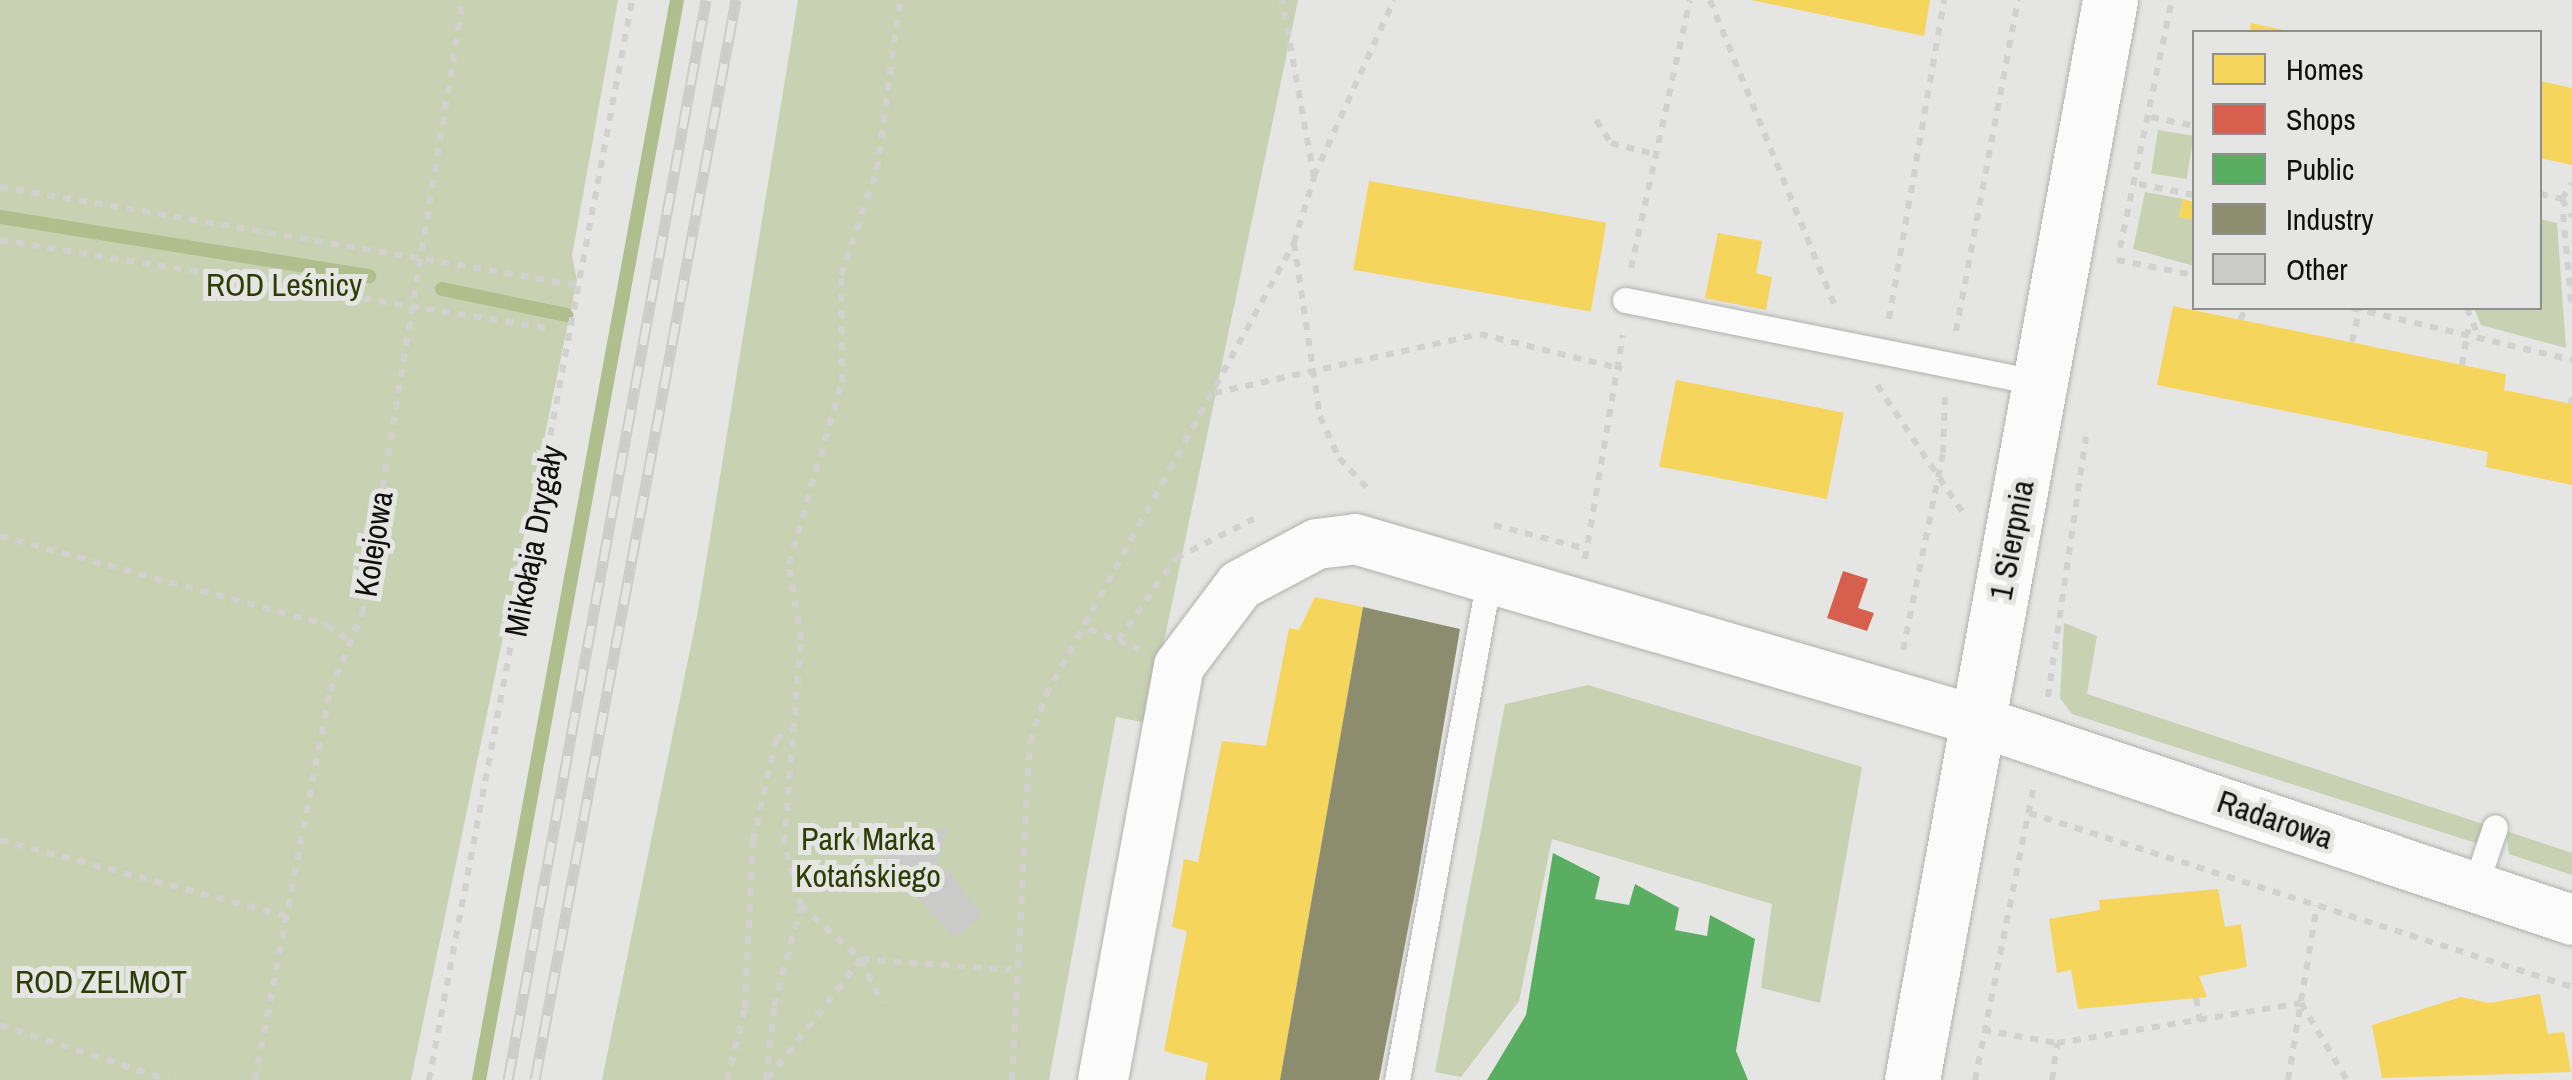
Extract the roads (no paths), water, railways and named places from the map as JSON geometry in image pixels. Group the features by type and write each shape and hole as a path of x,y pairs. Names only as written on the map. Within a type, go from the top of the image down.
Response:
{"street":[{"name":"1 Sierpnia","path":"1912,1080 2110,0"},
{"name":"Radarowa","path":"1103,1080 1179,666 1220,606 1276,563 1336,542 1400,546 1978,720 2572,920"}],"lane":[{"path":"1625,300 2041,382"},
{"path":"1397,1080 1490,574"},
{"path":"2474,888 2494,828"}],"waterway":[{"path":"479,1080 677,0"},
{"path":"0,217 369,276"},
{"path":"442,289 566,315"}],"railway":[{"path":"508,1080 706,0"},
{"path":"535,1080 736,0"}],"park label":[{"name":"ROD Leśnicy","path":"284,285"},
{"name":"Park Marka Kotańskiego","path":"868,858"},
{"name":"ROD ZELMOT","path":"101,982"}]}
